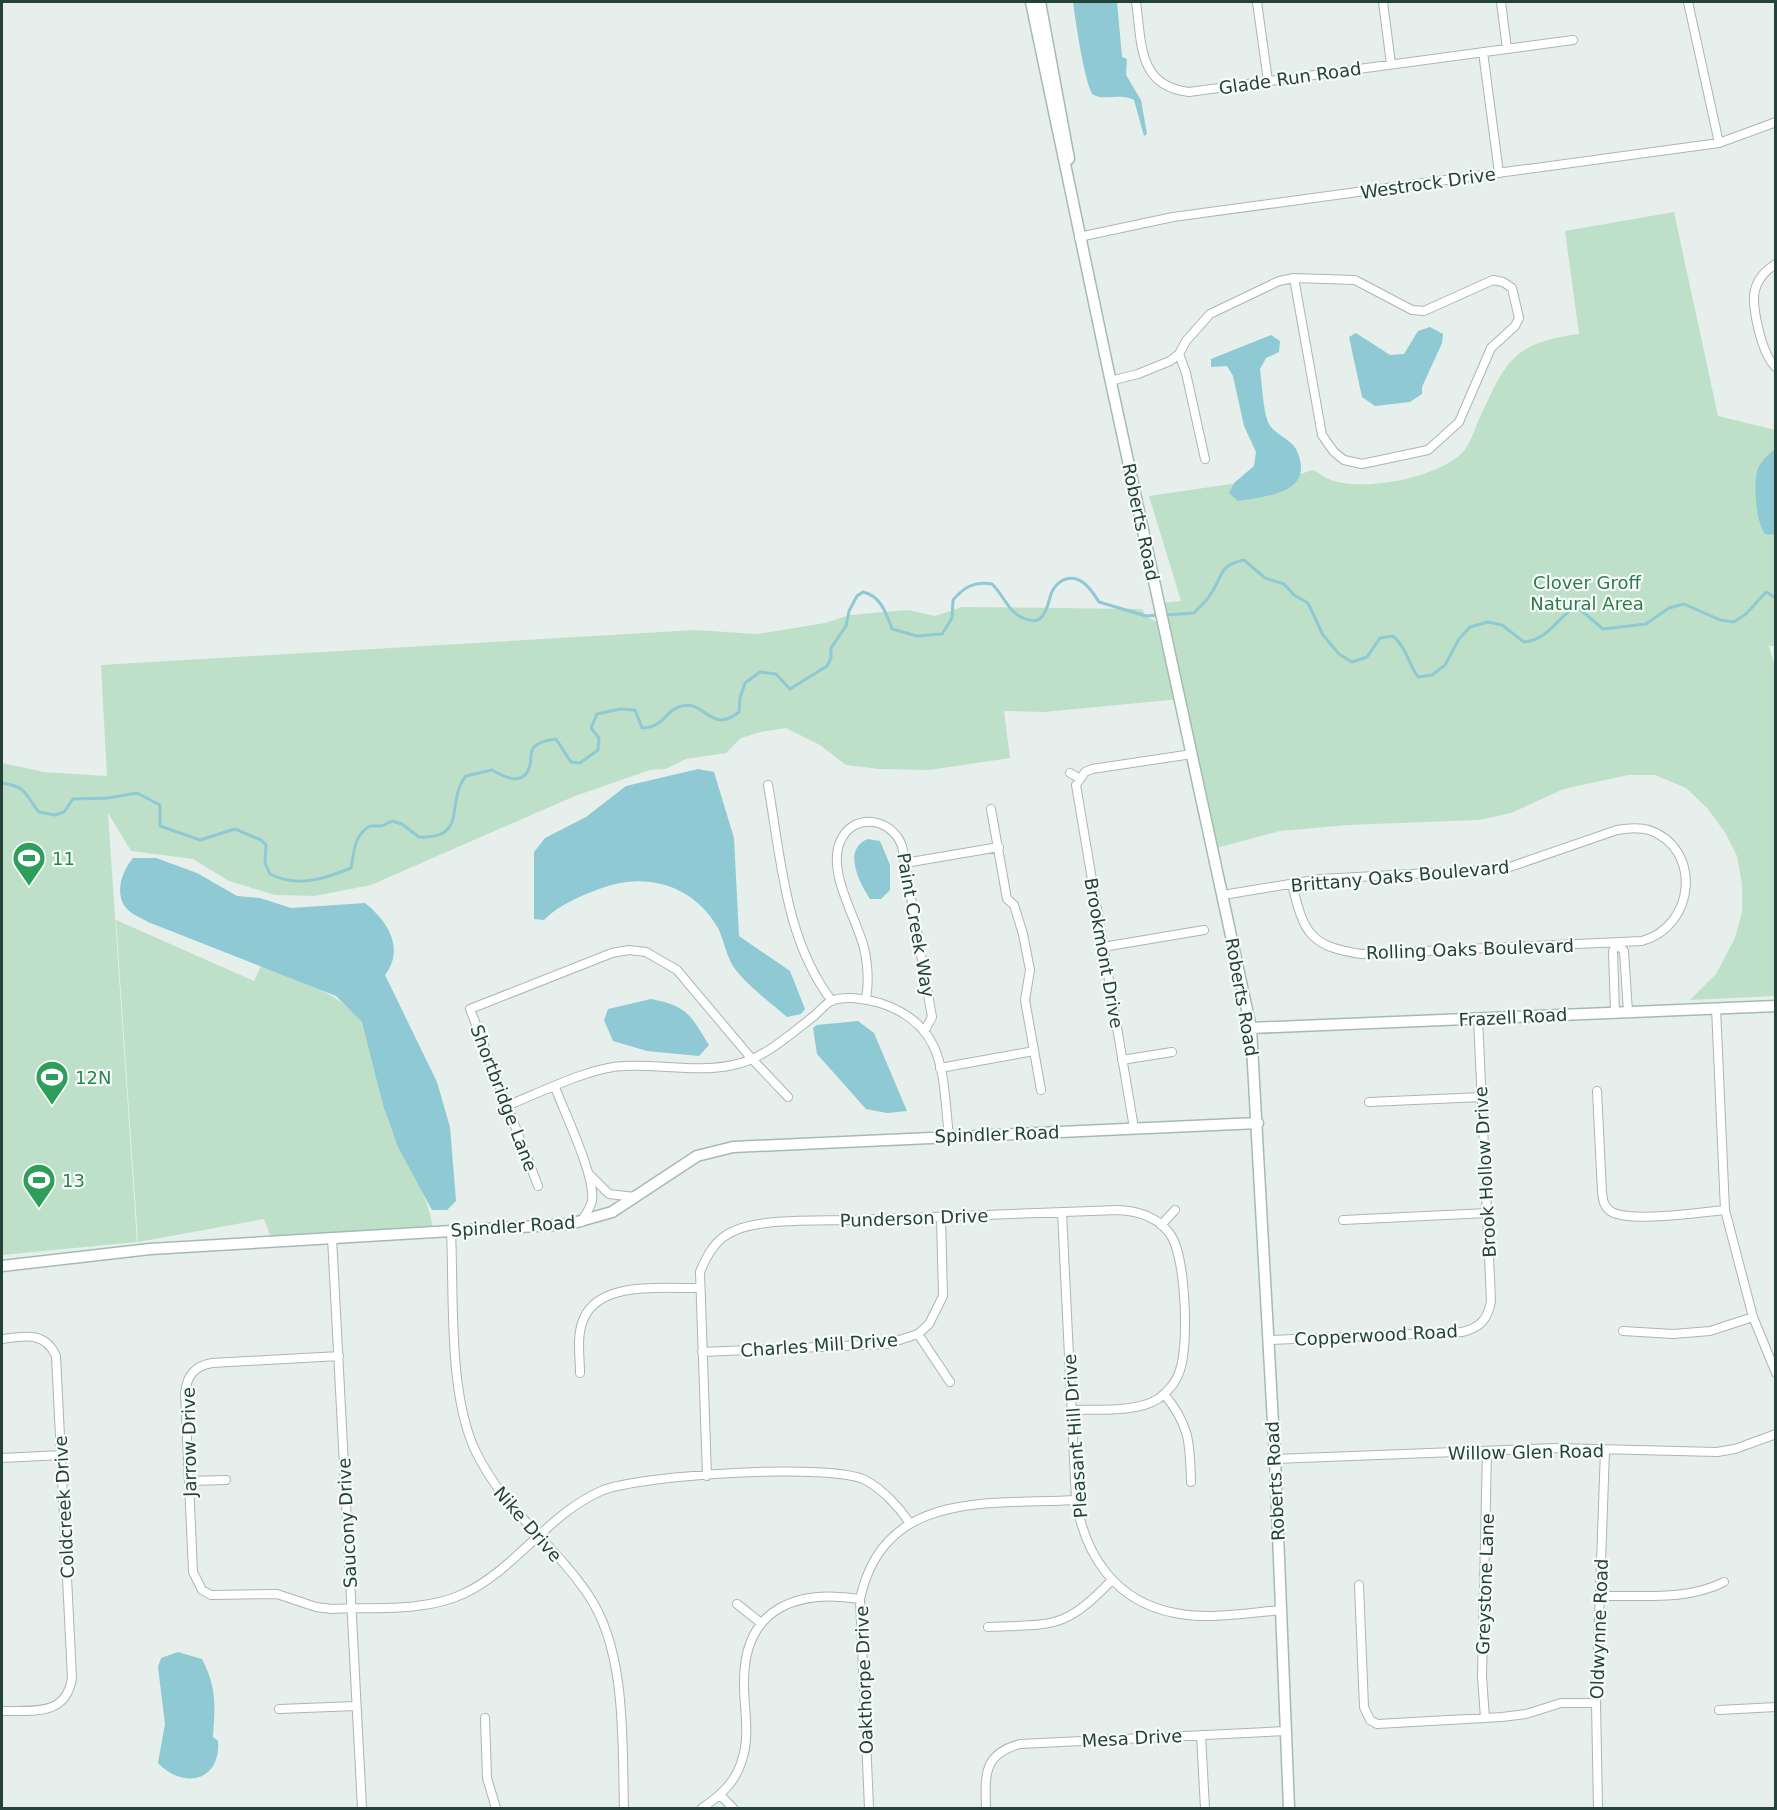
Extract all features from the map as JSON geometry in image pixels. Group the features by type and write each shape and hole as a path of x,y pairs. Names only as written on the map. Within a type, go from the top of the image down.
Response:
{"main road":[{"name":"Roberts Road","path":"1031,2 1079,237 1251,1028 1258,1123 1291,1806"},
{"name":"Roberts Road","path":"1040,2 1065,127 1079,237"},
{"name":"Frazell Road","path":"1251,1028 1776,1006"},
{"name":"Spindler Road","path":"2,1266 150,1249 581,1222 612,1212 681,1164 723,1149 949,1136 1258,1123"}],"street":[{"name":"Glade Run Road","path":"1136,2 1144,59 1148,70 1166,86 1189,92 1573,40"},
{"path":"1257,2 1268,81"},
{"path":"1383,2 1391,64"},
{"path":"1501,2 1507,49"},
{"path":"1688,2 1719,143"},
{"path":"1483,52 1499,173"},
{"name":"Westrock Drive","path":"1079,237 1173,217 1719,143 1776,122"},
{"path":"1776,264 1761,277 1755,290 1754,304 1763,347 1776,367"},
{"path":"1110,381 1138,374 1170,361 1179,354 1186,341 1210,314 1241,297 1279,281 1294,278 1355,280 1412,310 1424,311 1493,280 1503,282 1512,288 1519,318 1515,326 1491,348 1460,422 1428,450 1356,465 1344,460 1334,452 1322,435 1294,278"},
{"path":"1179,354 1186,373 1205,459"},
{"path":"1071,773 1079,778 1092,769 1192,754"},
{"name":"Brookmont Drive","path":"1079,778 1076,792 1134,1128"},
{"path":"768,785 791,915 804,956 831,1001"},
{"path":"991,809 1007,899 1014,904 1030,970 1025,1000 1041,1090"},
{"name":"Paint Creek Way","path":"866,999 868,972 864,947 852,920 839,873 837,856 843,836 855,826 874,821 885,824 899,838 932,1017 925,1030"},
{"name":"Brittany Oaks Boulevard","path":"1223,896 1320,879 1504,869 1617,830 1635,828 1650,830 1675,850 1682,862 1685,880 1684,899 1678,918 1666,931 1642,941 1617,944"},
{"path":"905,863 999,847"},
{"name":"Rolling Oaks Boulevard","path":"1292,884 1298,907 1310,935 1331,949 1361,954 1617,944"},
{"path":"1102,947 1204,930"},
{"path":"1615,1012 1613,951 1617,944 1624,951 1628,1012"},
{"name":"Shortbridge Lane","path":"538,1186 470,1009 612,953 629,950 646,952 677,970 751,1058"},
{"path":"508,1105 601,1070 623,1065 718,1068 771,1049 831,1001 866,999 894,1008 925,1030 934,1045 940,1068 949,1136"},
{"path":"1716,1008 1725,1210 1753,1317 1775,1371"},
{"name":"Brook Hollow Drive","path":"1478,1018 1491,1301 1489,1313 1482,1323"},
{"path":"940,1068 1034,1051"},
{"path":"1122,1060 1172,1052"},
{"path":"751,1058 788,1097"},
{"path":"555,1087 589,1174 592,1199 581,1222"},
{"path":"1597,1091 1602,1192 1604,1203 1610,1211 1620,1215 1660,1216 1725,1210"},
{"path":"1369,1102 1482,1097"},
{"path":"589,1174 609,1194 635,1197"},
{"name":"Punderson Drive","path":"707,1476 700,1272 710,1251 726,1235 746,1227 1130,1210 1141,1212 1161,1225"},
{"path":"1071,1410 1130,1407 1148,1403 1164,1394 1180,1372 1185,1346 1181,1260 1170,1233 1161,1225 1175,1210"},
{"name":"Pleasant Hill Drive","path":"1062,1212 1076,1500 1086,1544 1112,1580 1153,1607 1177,1614 1281,1610"},
{"path":"1342,1220 1487,1213"},
{"name":"Charles Mill Drive","path":"702,1352 887,1344 918,1334 933,1317 943,1296 941,1217"},
{"name":"Nike Drive","path":"451,1231 458,1373 468,1430 494,1485 590,1597 604,1624 618,1684 624,1809"},
{"name":"Saucony Drive","path":"332,1237 362,1809"},
{"path":"580,1373 579,1343 584,1317 602,1298 627,1291 699,1288"},
{"path":"1623,1332 1673,1334 1710,1331 1753,1317"},
{"name":"Copperwood Road","path":"1269,1340 1462,1332 1482,1323"},
{"path":"918,1334 950,1382"},
{"name":"Coldcreek Drive","path":"2,1339 38,1337 52,1347 56,1356 72,1678 70,1691 62,1702 43,1710 2,1711"},
{"name":"Jarrow Drive","path":"339,1356 212,1363 193,1370 186,1383 185,1393 193,1572 202,1590 218,1596 277,1594 323,1608 351,1608"},
{"path":"1164,1394 1185,1424 1190,1444 1191,1482"},
{"name":"Willow Glen Road","path":"1275,1459 1556,1448 1717,1452 1735,1449 1776,1434"},
{"name":"Oldwynne Road","path":"1598,1809 1596,1703 1605,1450"},
{"name":"Greystone Lane","path":"1485,1718 1482,1677 1487,1451"},
{"path":"2,1458 62,1455"},
{"path":"351,1608 441,1602 462,1594 484,1582 553,1522 601,1491 657,1478 820,1471 866,1480 901,1510 909,1522"},
{"path":"189,1481 226,1480"},
{"name":"Oakthorpe Drive","path":"869,1809 860,1599 863,1586 877,1556 896,1532 909,1522 932,1513 966,1506 1076,1500"},
{"path":"988,1627 1063,1621 1090,1603 1112,1580"},
{"path":"1601,1596 1683,1595 1704,1592 1724,1582"},
{"path":"1359,1585 1364,1707 1370,1720 1384,1724 1485,1718 1526,1714 1561,1703 1596,1703"},
{"path":"702,1809 721,1796 734,1779 746,1746 745,1665 752,1635 761,1623 795,1599 835,1595 860,1599"},
{"path":"737,1604 761,1623"},
{"path":"279,1709 356,1706"},
{"path":"1719,1710 1776,1707"},
{"path":"485,1718 487,1778 496,1809"},
{"name":"Mesa Drive","path":"986,1809 987,1768 1001,1751 1020,1744 1286,1731"},
{"path":"1201,1735 1205,1809"},
{"path":"721,1796 733,1809"}],"green space":[{"name":"Clover Groff Natural Area","path":"1674,212 1718,416 1775,430 1776,646 1769,646 1776,671 1775,996 1690,1000 1716,974 1735,938 1742,912 1742,884 1737,856 1726,834 1708,809 1686,788 1655,775 1628,775 1564,789 1511,813 1479,820 1348,825 1280,831 1212,849 1180,699 1044,712 1004,711 1010,758 929,770 879,769 846,765 820,745 786,728 761,732 741,738 726,753 686,759 665,769 650,770 575,796 371,885 315,896 275,895 229,881 193,859 131,851 108,813 137,1242 2,1255 2,763 44,772 107,776 101,665 695,630 757,634 825,623 850,615 908,610 935,616 962,607 1142,609 1146,616 1164,626 1159,603 1181,601 1149,496 1300,474 1313,470 1338,482 1386,483 1422,475 1452,461 1468,445 1496,383 1514,358 1538,343 1579,334 1565,231"},
{"path":"116,920 254,981 261,966 288,976 327,993 350,1010 365,1028 389,1125 426,1200 433,1232 272,1240 264,1219 138,1242"}],"water":[{"path":"1073,2 1117,2 1122,57 1127,59 1126,75 1141,100 1147,134 1144,136 1134,100 1092,94 1083,62"},
{"path":"1430,327 1443,334 1442,343 1422,387 1422,394 1410,402 1375,406 1362,397 1349,337 1356,333 1390,355 1404,354 1418,331"},
{"path":"1271,335 1280,341 1279,352 1266,358 1260,369 1265,413 1271,428 1296,449 1301,464 1300,475 1295,483 1286,490 1238,501 1229,493 1234,483 1254,466 1256,452 1244,426 1233,376 1227,366 1211,367 1211,359"},
{"path":"1775,449 1775,535 1765,534 1762,528 1757,511 1755,490 1759,466"},
{"path":"698,769 714,772 734,838 739,936 790,971 805,1009 801,1014 787,1017 751,986 733,966 718,928 708,913 695,901 666,885 633,881 616,884 569,902 544,920 534,919 534,852 545,838 586,817 626,786"},
{"path":"868,839 880,841 890,865 890,890 881,899 870,899 861,884 855,866 856,850"},
{"path":"133,858 156,858 197,873 237,896 260,898 291,908 365,903 381,918 394,946 391,965 385,975 437,1082 450,1127 456,1201 447,1210 432,1210 398,1147 384,1109 362,1022 336,996 148,922 130,912 123,904 120,890 125,870"},
{"path":"651,999 680,1008 692,1019 709,1045 699,1056 647,1051 613,1041 604,1020 608,1009"},
{"path":"858,1021 874,1033 907,1111 887,1113 866,1109 817,1054 813,1028 817,1025"},
{"path":"178,1652 202,1659 213,1688 213,1737 218,1741 217,1755 214,1765 207,1773 199,1777 179,1777 158,1763 165,1724 158,1667 161,1658"}],"waterway":[{"path":"1165,615 1194,613 1208,598 1225,569 1244,560 1265,578 1284,584 1294,595 1308,603 1323,635 1339,654 1352,662 1367,657 1380,638 1393,636 1401,645 1418,677 1432,675 1445,665 1459,639 1470,627 1488,622 1502,625 1524,642 1546,633 1576,606 1603,629 1646,624 1669,608 1684,604 1720,620 1734,622 1746,614 1766,592 1776,598"},
{"path":"2,783 21,789 39,812 55,815 64,812 73,799 108,798 137,793 160,805 160,826 200,840 235,829 261,840 266,845 265,863 270,874 290,881 310,880 331,876 351,868 358,839 370,826 382,826 392,821 402,824 419,837 435,836 444,832 450,826 460,786 466,776 492,770 514,779 524,776 531,763 532,749 536,745 556,739 571,762 580,763 598,750 599,738 591,728 597,714 620,709 635,710 642,728 656,725 676,708 690,705 715,719 722,720 739,712 740,698 745,683 760,672 776,674 790,689 827,666 831,658 831,648 846,626 849,611 857,596 863,592 879,601 892,629 917,636 942,634 952,618 953,600 965,588 980,583 992,584 1013,612 1030,620 1036,620 1043,615 1054,588 1069,578 1080,580 1099,602 1146,616 1158,615"}],"place":[{"name":"11","path":"29,887"},
{"name":"12N","path":"52,1106"},
{"name":"13","path":"39,1209"}]}
